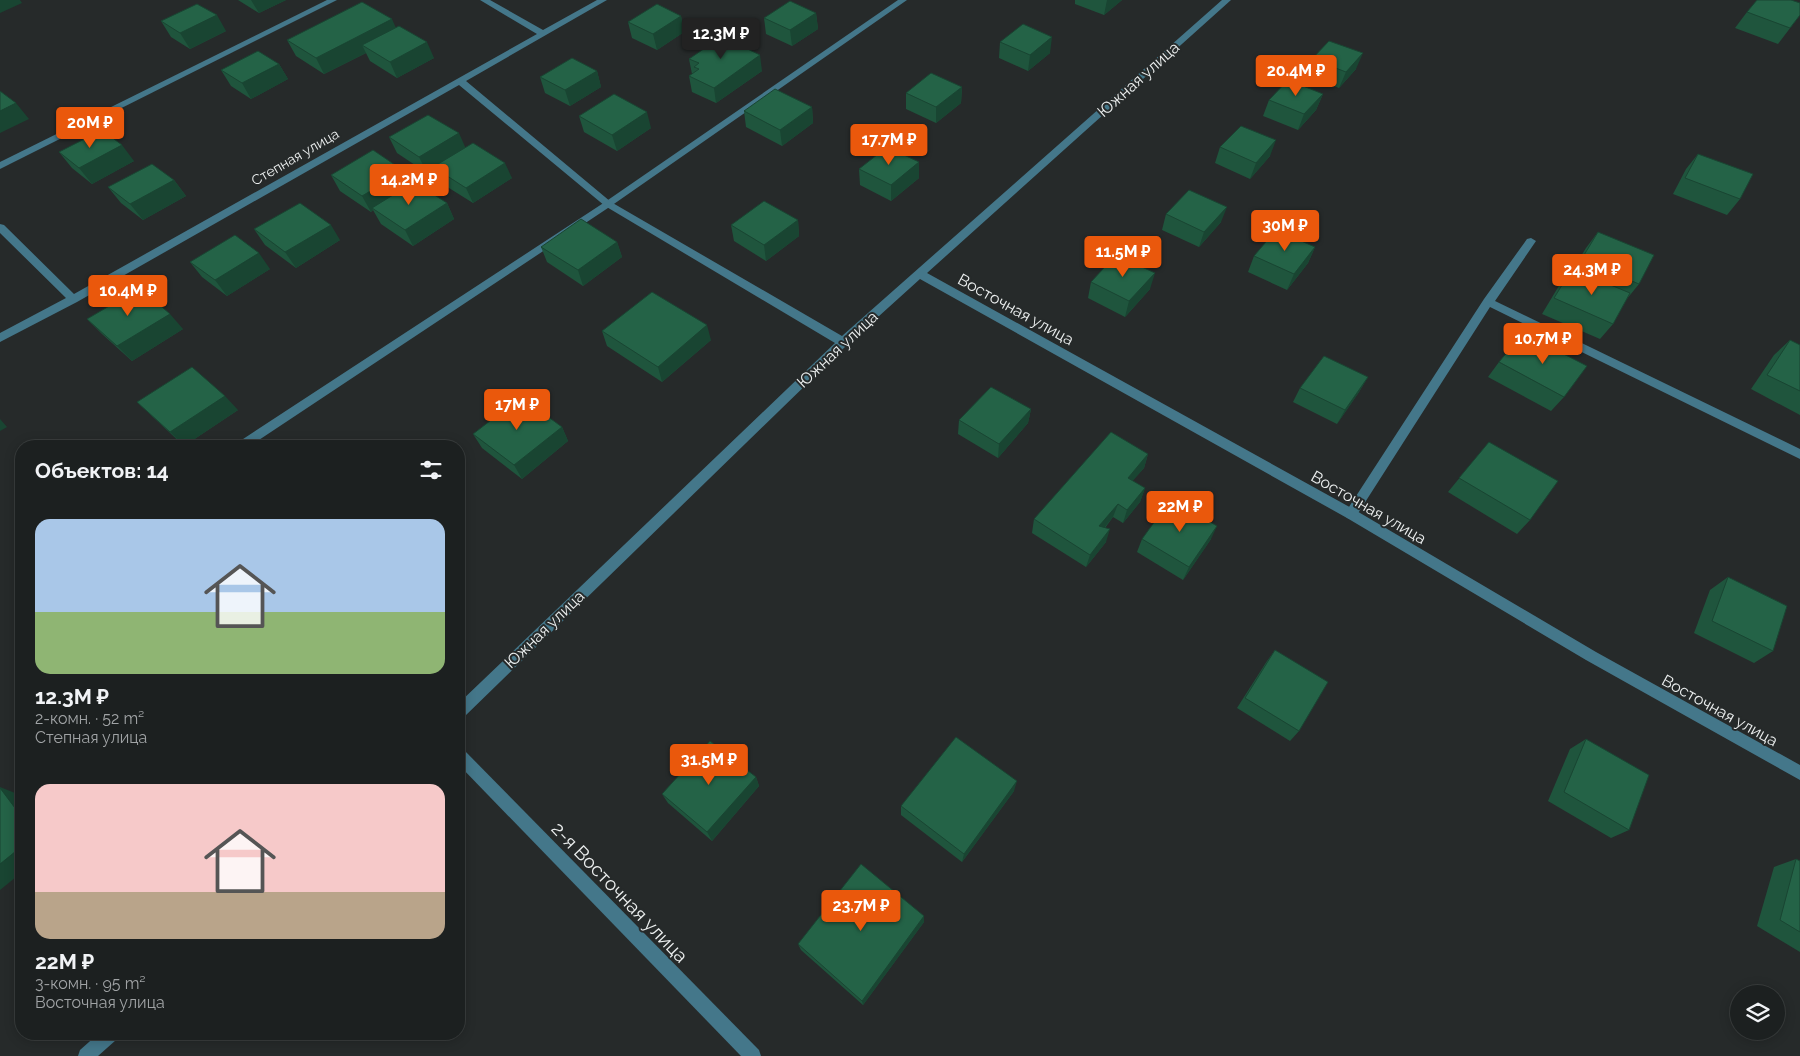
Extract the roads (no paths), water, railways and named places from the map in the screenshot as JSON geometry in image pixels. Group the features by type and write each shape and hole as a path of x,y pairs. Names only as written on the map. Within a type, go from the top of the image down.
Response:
{"street":[{"path":"0,166 333,0"},
{"path":"484,0 543,34"},
{"name":"Степная улица","path":"0,338 73,299 603,0"},
{"path":"250,440 608,204 903,0"},
{"name":"Южная улица","path":"465,706 843,342 1227,0"},
{"path":"459,80 608,204 843,342"},
{"path":"0,227 73,299"},
{"path":"1351,514 1488,302 1531,241"},
{"name":"Восточная улица","path":"920,274 1351,514 1591,656 1800,773"},
{"path":"1488,302 1800,454"},
{"name":"2-я Восточная улица","path":"465,761 753,1056"},
{"path":"86,1056 103,1040"}]}
